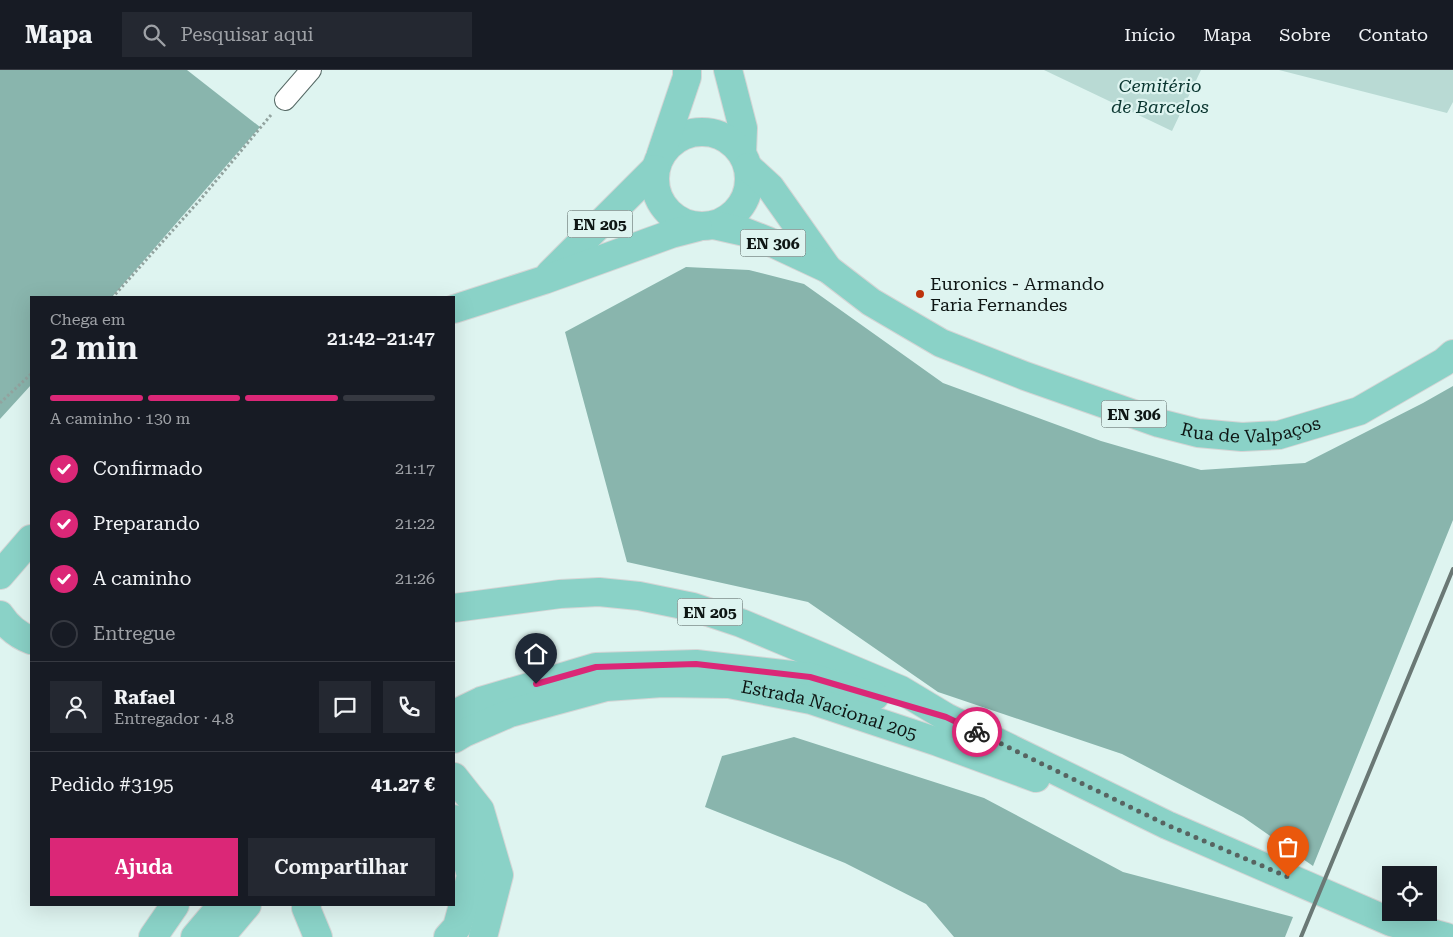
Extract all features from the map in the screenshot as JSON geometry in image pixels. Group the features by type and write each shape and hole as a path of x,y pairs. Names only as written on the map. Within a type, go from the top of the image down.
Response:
{"main road":[{"name":"EN 205","path":"687,70 687,77 658,161 654,185 659,200 668,213 682,222 706,226"},
{"name":"EN 205","path":"455,309 544,280 671,234 728,219 738,209 746,196 749,182 745,160 743,128 728,70"},
{"name":"EN 205","path":"544,280 658,161 670,144 681,136 694,132 708,132 721,136 732,143 745,160"},
{"name":"Rua de Valpaços","path":"745,160 770,186 828,269"},
{"name":"Rua de Valpaços","path":"706,226 745,232 828,269 871,302 941,343 1159,423 1198,433 1242,437 1278,435 1360,411 1444,362 1453,354"},
{"path":"0,575 30,540"},
{"name":"EN 205","path":"455,608 523,598 599,592 639,596 693,607 741,623 901,690 946,717"},
{"path":"0,614 7,625 21,637 30,640"},
{"path":"455,714 480,701 596,667 696,664 810,677 946,717"},
{"name":"Estrada Nacional 205","path":"455,738 464,732 510,714 606,687 662,683 729,684 811,700 938,742 1167,825"},
{"name":"Estrada Nacional 205","path":"946,717 1167,825 1392,922 1446,937"},
{"path":"455,778 480,810 499,875 483,937"},
{"path":"448,937 456,927 471,876 456,822"},
{"path":"153,937 174,906"},
{"path":"195,937 221,906"},
{"path":"220,937 246,906"},
{"path":"307,906 318,937"}],"street":[{"path":"286,100 311,70"}],"path":[{"path":"114,296 286,100"},
{"path":"0,403 30,375"}],"green space":[{"path":"0,70 187,70 260,127 113,296 30,296 30,386 0,419"},
{"name":"Cemitério de Barcelos","path":"1044,70 1201,70 1172,131"},
{"path":"1279,70 1453,70 1453,102 1447,113"},
{"path":"686,267 749,270 804,284 943,383 1101,441 1201,470 1305,463 1453,386 1453,520 1313,866 1243,817 1122,754 938,692 808,602 627,562 565,332"},
{"path":"794,737 984,798 1123,872 1293,917 1285,937 954,937 926,904 845,863 705,807 722,756"}],"railway":[{"path":"1301,937 1453,569"}],"way so far":[{"path":"977,732 1167,825 1288,877"}],"place":[{"name":"Euronics - Armando Faria Fernandes","path":"920,294"}],"route":[{"path":"536,684 596,667 696,664 810,677 946,717 977,732"}]}
